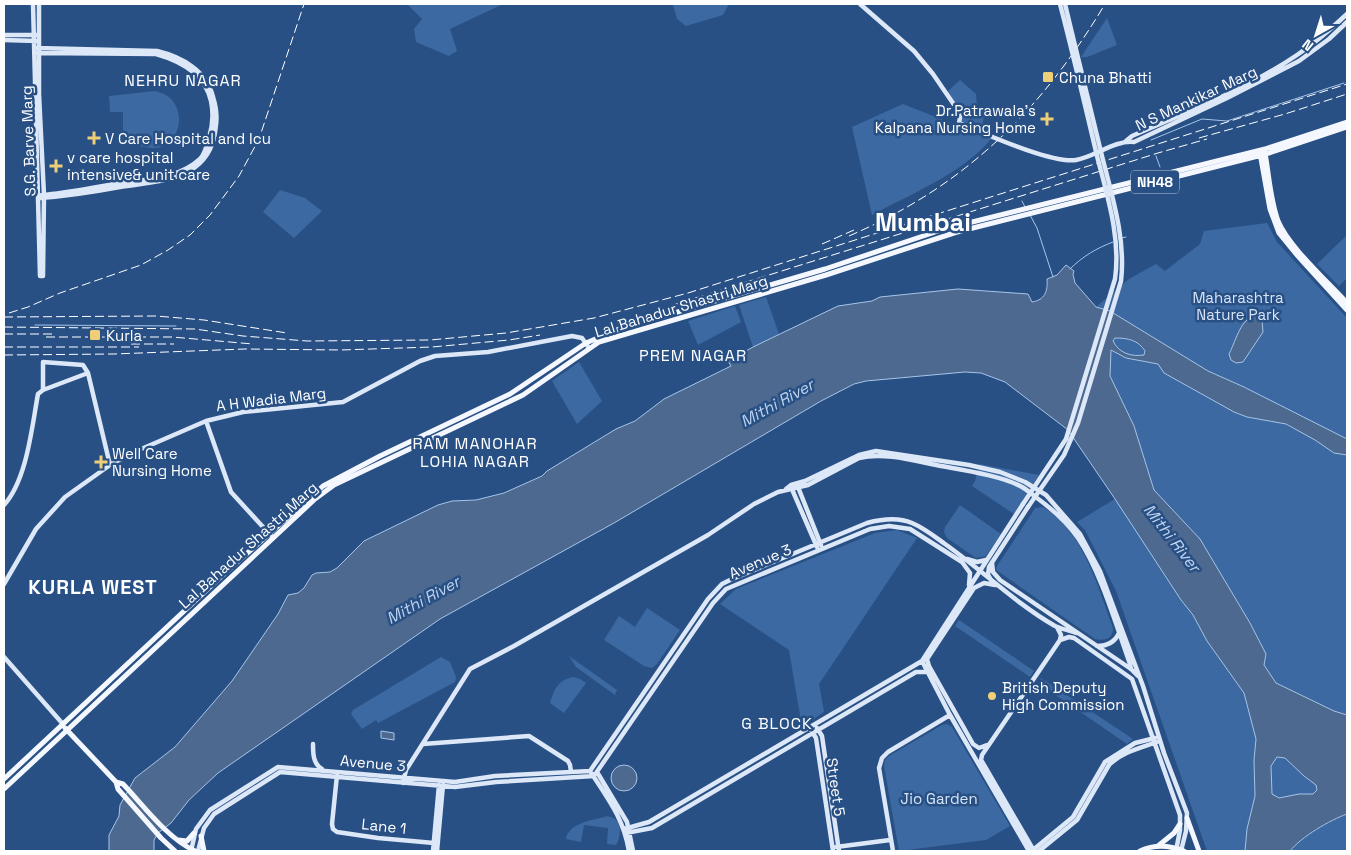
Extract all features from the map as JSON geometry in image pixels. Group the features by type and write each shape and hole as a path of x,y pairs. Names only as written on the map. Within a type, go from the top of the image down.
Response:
{"main road":[{"name":"Lal Bahadur Shastri Marg","path":"1262,152 1347,122"},
{"name":"Lal Bahadur Shastri Marg","path":"825,272 902,242 1228,161 1347,127"},
{"path":"1262,152 1277,218 1281,227 1290,241 1347,303"},
{"path":"1262,152 1270,209 1280,233 1297,255 1347,310"},
{"name":"Lal Bahadur Shastri Marg","path":"4,789 96,702 179,615 268,533 323,486 510,394 587,346 619,330 772,288 986,221"},
{"path":"902,242 911,246"},
{"name":"Lal Bahadur Shastri Marg","path":"4,779 91,697 185,620 315,499 334,485 523,395 587,346"},
{"path":"428,433 432,439"},
{"path":"179,615 185,620"},
{"path":"91,697 96,702"},
{"path":"62,723 66,730 116,782 118,789 173,850"},
{"path":"116,782 123,784 167,831 193,851"},
{"path":"1187,818 1199,851"},
{"path":"1140,851 1158,846 1180,824"},
{"path":"177,840 187,840 194,834"},
{"path":"201,836 204,851"},
{"path":"1158,846 1180,850"}],"street":[{"path":"33,4 37,38"},
{"name":"S.G. Barve Marg","path":"39,4 37,50 42,276"},
{"name":"N S Mankikar Marg","path":"860,4 914,51 933,74 958,112 960,117 959,123 1022,148 1060,160 1078,160 1126,141 1134,142 1163,125 1299,61 1347,22"},
{"path":"991,581 988,571 992,563 1066,439 1115,279 1117,266 1117,249 1109,207 1060,4"},
{"path":"922,661 969,585 1070,442 1078,423 1121,281 1122,250 1114,206 1065,4"},
{"path":"1251,83 1310,46 1347,14"},
{"path":"1329,31 1333,35"},
{"path":"4,35 37,38"},
{"path":"4,40 37,38"},
{"path":"1310,46 1313,51"},
{"path":"37,50 157,52 176,59 198,71 211,88 218,113 207,156 199,165 181,175 156,183 66,197 41,197"},
{"name":"A H Wadia Marg","path":"4,584 36,529 65,497 110,465 138,450 206,421 243,412 343,402 420,361 435,356 488,352 572,336 580,337 587,346"},
{"path":"43,390 43,362 83,365 88,374 110,465"},
{"path":"4,505 22,474 38,394 43,390 88,374"},
{"path":"206,421 231,492 273,538"},
{"path":"798,485 859,454 876,451 969,465 1000,472 1025,482 1046,495 1088,546 1100,571 1139,677 1187,818 1186,831 1180,850"},
{"path":"403,781 406,770 470,670 693,544 754,504 859,458 875,455 995,478 1022,486 1042,502 1066,524 1084,548 1096,572 1130,664 1130,669"},
{"path":"798,485 820,550"},
{"path":"790,488 818,544"},
{"path":"1042,502 1046,495"},
{"name":"Avenue 3","path":"441,784 495,776 592,769 715,590 730,580 877,521 889,519 912,523 930,533 966,559 996,586 1057,627 1077,633"},
{"path":"862,526 865,531"},
{"name":"Avenue 3","path":"193,851 204,828 214,814 280,772 337,775 441,784 455,787 596,774 720,594 732,586 865,531 889,526 910,529 962,562 970,573 969,585"},
{"path":"966,559 977,562 987,560"},
{"path":"992,563 993,572 1000,580 1139,677"},
{"path":"627,831 649,822 927,659 974,588 984,583 996,586"},
{"path":"1032,851 982,760 982,755 1060,640 1061,635 1057,627"},
{"path":"1097,646 1107,645 1119,633"},
{"path":"1060,640 1068,637 1074,638 1132,679 1180,815 1180,850"},
{"path":"4,657 62,723"},
{"path":"927,659 929,666 973,744 980,748 988,744"},
{"path":"922,661 950,715 1032,851"},
{"path":"627,831 652,828 916,672 927,672"},
{"path":"893,851 879,767 882,758 888,752 950,715"},
{"name":"Street 5","path":"815,724 822,736 839,849"},
{"name":"Street 5","path":"810,727 816,738 833,850"},
{"path":"423,744 529,736 568,761 571,772"},
{"path":"1039,851 1077,820 1109,765 1115,759 1127,752 1160,739"},
{"path":"1032,851 1073,817 1105,762 1136,743 1154,741"},
{"path":"313,744 315,762 323,770"},
{"name":"Avenue 3","path":"193,851 194,834 198,825 210,810 278,767 323,770 337,775"},
{"path":"592,769 622,813 633,851"},
{"name":"Lane 1","path":"337,775 332,824 336,832 434,843"},
{"path":"433,851 441,784"},
{"path":"437,851 441,784"},
{"path":"627,831 629,851"},
{"path":"833,850 890,840"}],"green space":[{"path":"407,4 503,4 450,29 457,51 449,56 416,42 414,29 422,19"},
{"path":"729,4 723,15 686,26 677,19 673,5"},
{"path":"1107,18 1117,45 1087,57 1081,57"},
{"path":"960,80 976,94 977,106 984,115 982,129 961,122 961,117 947,92"},
{"path":"155,91 166,95 174,103 178,112 177,132 164,146 154,148 123,142 123,112 110,112 109,96"},
{"path":"903,104 991,139 966,162 936,182 872,215 852,127"},
{"path":"280,190 305,198 322,211 294,238 263,212"},
{"name":"Maharashtra Nature Park","path":"1267,223 1277,242 1347,318 1347,439 1208,371 1110,311 1096,307 1129,279 1156,264 1165,271 1200,244 1204,231"},
{"path":"1347,235 1347,278 1339,286 1317,264"},
{"path":"766,297 779,334 753,347 739,305"},
{"path":"735,306 741,322 698,345 688,321"},
{"path":"1115,338 1136,342 1145,352 1144,355 1130,355 1122,351 1113,341"},
{"path":"1111,350 1126,358 1158,364 1164,373 1234,412 1247,417 1286,424 1334,453 1347,455 1347,715 1334,711 1276,683 1264,665 1266,654 1250,623 1200,539 1154,490 1134,426 1110,376"},
{"path":"579,362 602,401 577,424 552,381"},
{"path":"979,464 1039,475 1014,514 972,486"},
{"path":"1115,499 1181,600 1193,615 1207,641 1244,693 1256,738 1254,760 1255,796 1247,829 1245,851 1207,851 1116,591 1085,530 1077,522"},
{"path":"960,505 1001,534 986,556 976,558 947,538 944,532 945,527"},
{"path":"1043,507 1069,530 1079,545 1095,577 1113,628 1110,637 1102,640 1095,639 996,570 1035,508"},
{"path":"897,530 917,538 819,684 824,712 802,727 789,650 720,604 736,589 875,533"},
{"path":"647,608 680,630 657,664 652,668 644,666 604,640 619,616 635,627"},
{"path":"959,620 1034,671 1030,677 955,626"},
{"path":"569,656 617,690 615,695 576,667"},
{"path":"441,657 450,662 456,677 455,682 378,723 376,720 362,729 351,714 353,710"},
{"path":"573,677 586,683 564,713 550,703 557,686 568,678"},
{"path":"1041,678 1133,739 1127,744 1038,683"},
{"name":"Jio Garden","path":"947,724 952,727 1010,826 986,840 899,851 884,766 885,760 942,725"},
{"path":"1277,757 1285,758 1316,785 1317,790 1313,794 1299,794 1279,798 1272,794 1271,766"},
{"path":"1347,814 1347,851 1290,851 1316,830 1332,820"},
{"path":"608,816 615,819 619,825 619,836 616,845 607,844 608,828 584,825 581,842 566,839 568,833 577,825"}],"water":[{"name":"Mithi River","path":"1066,265 1074,271 1075,283 1096,307 1110,311 1208,371 1347,439 1347,455 1334,453 1286,424 1247,417 1234,412 1164,373 1158,364 1126,358 1111,350 1110,376 1134,426 1154,490 1200,539 1250,623 1266,654 1264,665 1276,683 1334,711 1347,715 1347,814 1332,820 1316,830 1301,840 1290,851 1245,851 1247,829 1255,796 1254,760 1256,739 1244,693 1207,641 1193,615 1181,600 1115,499 1068,430 1005,382 981,373 965,372 866,381 854,384 821,401 614,523 440,619 218,773 189,800 171,823 158,833 154,840 154,851 109,851 109,835 119,816 120,805 135,778 175,747 232,681 278,614 288,595 298,593 304,588 312,575 330,572 337,568 364,541 438,505 452,501 476,500 504,493 542,476 547,471 616,429 635,421 664,399 731,366 728,361 838,306 872,301 880,297 958,289 1028,294 1032,302 1043,297 1047,287 1047,279 1057,275","holes":["1115,338 1136,342 1145,351 1144,355 1130,355 1122,351 1113,341","1277,757 1285,758 1316,785 1317,790 1313,794 1299,794 1279,798 1272,794 1271,766"]},
{"path":"1252,317 1262,320 1263,332 1243,362 1236,363 1231,360 1229,354 1244,323"},
{"path":"381,731 394,733 394,740 381,738"},
{"path":"624,765 633,769 637,778 633,787 624,791 615,787 611,778 615,769"}],"waterway":[{"path":"1151,140 1202,119 1227,121 1344,83"},
{"path":"1156,156 1160,167"},
{"path":"1022,201 1025,207"},
{"path":"1030,215 1037,228 1053,277"},
{"path":"1121,238 1126,237"},
{"path":"1070,269 1090,253 1113,242"},
{"path":"35,325 176,326"}],"railway":[{"path":"9,313 141,265 190,235 210,215 239,176 259,139 304,4"},
{"path":"849,236 891,216 929,194 964,169 996,141 1026,111 1054,78 1080,43 1105,4"},
{"path":"4,327 195,329 243,336 307,341 430,340 506,333 594,318 688,293 1347,84"},
{"path":"1199,138 1285,114 1347,94"},
{"path":"670,306 1207,139"},
{"path":"822,244 854,230"},
{"path":"4,317 156,316 204,320 287,333"},
{"path":"4,334 52,334"},
{"path":"4,355 432,347 509,340 540,335"},
{"path":"46,337 172,337 253,344"},
{"path":"131,344 174,344"},
{"path":"4,347 139,347"}],"place":[{"name":"Chuna Bhatti","path":"1048,77"},
{"name":"Dr.Patrawala's Kalpana Nursing Home","path":"1047,119"},
{"name":"V Care Hospital and Icu","path":"94,138"},
{"name":"v care hospital intensive& unit care","path":"56,166"},
{"name":"Kurla","path":"95,335"},
{"name":"Well Care Nursing Home","path":"101,462"},
{"name":"British Deputy High Commission","path":"992,696"}],"district":[{"name":"NEHRU NAGAR","path":"183,80"},
{"name":"Mumbai","path":"923,222"},
{"name":"PREM NAGAR","path":"693,355"},
{"name":"RAM MANOHAR LOHIA NAGAR","path":"475,452"},
{"name":"KURLA WEST","path":"93,587"},
{"name":"G BLOCK","path":"777,723"}]}
